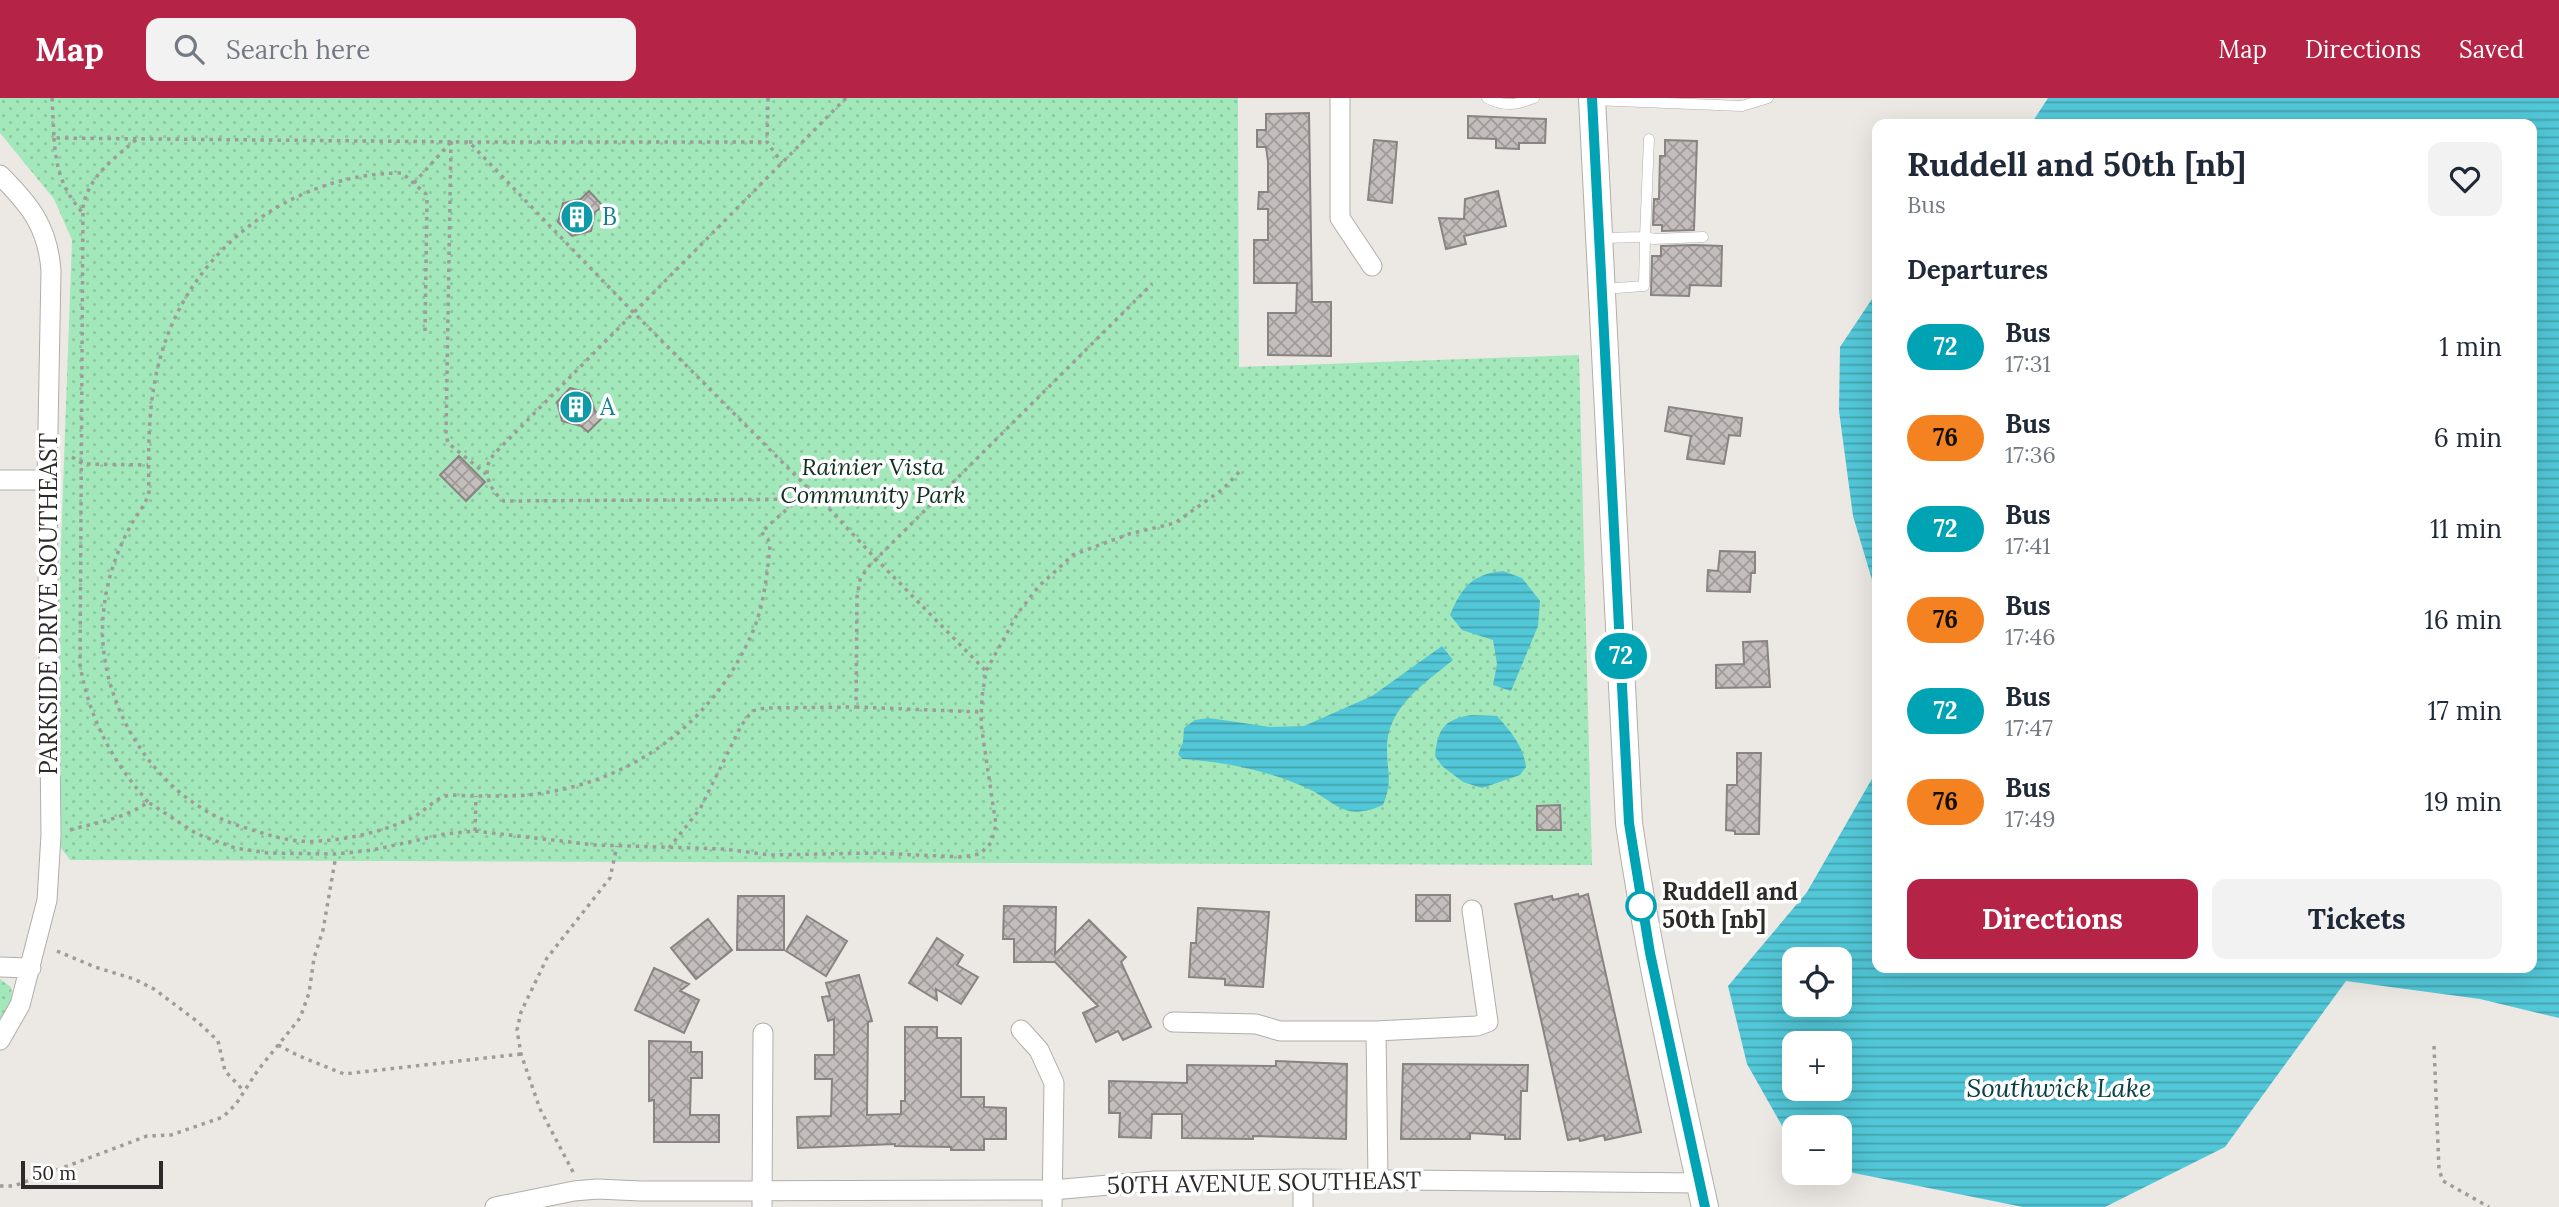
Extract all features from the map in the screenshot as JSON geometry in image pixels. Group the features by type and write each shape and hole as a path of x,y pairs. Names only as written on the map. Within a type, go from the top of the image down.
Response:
{"main road":[{"path":"1592,99 1629,823 1650,949 1702,1195"}],"street":[{"path":"1340,98 1340,218 1372,266"},
{"name":"PARKSIDE DRIVE SOUTHEAST","path":"0,175 26,201 41,225 49,247 51,271 47,480 51,835 47,900 20,1005 0,1040"},
{"path":"0,480 47,480"},
{"path":"1172,1022 1256,1024 1280,1031 1376,1031 1477,1026 1488,1022 1472,910"},
{"path":"0,967 31,968"},
{"path":"1021,1030 1039,1050 1054,1083 1052,1198"},
{"path":"1376,1031 1377,1180"},
{"path":"762,1199 764,1033"},
{"path":"1303,1179 1303,1207"},
{"name":"50TH AVENUE SOUTHEAST","path":"495,1207 522,1205 574,1191 597,1189 762,1199 1052,1198 1155,1181 1303,1179 1702,1195"}],"lane":[{"path":"1487,98 1507,105 1534,98"},
{"path":"1592,99 1742,106 1768,98"},
{"path":"1602,289 1644,286 1649,139"},
{"path":"1600,238 1703,237"}],"path":[{"path":"52,98 56,163 62,183 83,214"},
{"path":"768,98 767,142 782,163"},
{"path":"486,474 489,461 502,446 846,98"},
{"path":"54,138 767,142"},
{"path":"136,140 106,164 86,191 83,214 80,665 86,698 99,731 148,802 197,834 235,848 268,853 336,854 475,831 617,846 724,849 770,855 875,853 962,857 980,854 991,843 996,825 981,724 986,671 1018,613 1039,586 1073,555 1129,534 1175,523 1223,489 1241,470"},
{"path":"414,183 451,141"},
{"path":"451,141 446,434 448,443 486,474 496,496 504,501 820,499"},
{"path":"469,142 986,671"},
{"path":"425,331 427,200 426,194 402,173 352,178 318,187 263,216 217,254 187,295 171,325 160,356 153,389 147,501 120,545 103,610 103,635 114,695 127,726 155,768 174,788 222,820 297,842 365,835 404,822 445,796 520,797 549,792 593,781 640,761 683,730 700,714 727,680 754,630 762,603 770,546 768,539 761,532 810,489"},
{"path":"856,707 857,597 860,580 867,568 1152,284"},
{"path":"72,457 83,464 149,465"},
{"path":"668,848 700,809 741,726 752,711 765,708 856,707 981,712"},
{"path":"475,831 476,796"},
{"path":"51,835 120,817 148,802"},
{"path":"574,1174 540,1109 521,1054 517,1030 521,1012 547,958 610,878 617,846"},
{"path":"0,1186 14,1186 147,1136 171,1135 223,1117 300,1018 309,993 335,861"},
{"path":"57,951 155,989 218,1041 225,1072 244,1091"},
{"path":"278,1045 344,1074 521,1054"},
{"path":"2434,1046 2439,1170 2443,1181 2489,1207"}],"green space":[{"name":"Rainier Vista Community Park","path":"0,98 1238,98 1239,367 1579,355 1592,865 70,860 51,835 51,819 72,240 54,199 0,133"},
{"path":"0,979 11,987 12,996 8,1009 0,1020"}],"water":[{"name":"Southwick Lake","path":"2048,98 2559,98 2559,1018 2480,999 2346,981 2225,1147 2105,1207 2023,1207 1852,1173 1852,1115 1782,1115 1782,1126 1747,1064 1728,986 1807,892 1872,779 1872,973 2537,973 2537,119 2034,119"},
{"path":"1872,299 1872,580 1853,516 1839,411 1840,347"},
{"path":"1503,571 1522,578 1540,601 1538,626 1511,691 1493,685 1497,664 1493,640 1462,630 1450,615 1469,584 1483,575"},
{"path":"1442,646 1453,660 1410,697 1393,720 1387,748 1388,789 1383,805 1379,807 1350,811 1281,778 1232,765 1182,759 1178,754 1183,742 1184,728 1195,720 1209,718 1270,727 1304,726 1372,696"},
{"path":"1471,715 1497,716 1516,739 1526,767 1520,775 1482,788 1463,782 1442,766 1435,756 1440,732 1448,723"}],"building":[{"path":"1309,113 1312,302 1331,302 1331,356 1268,355 1268,313 1296,313 1297,283 1254,283 1254,240 1268,240 1268,209 1258,209 1259,192 1268,192 1268,161 1266,147 1257,147 1257,130 1266,130 1266,114"},
{"path":"1468,116 1546,119 1545,143 1519,143 1519,149 1496,148 1496,139 1468,138"},
{"path":"1374,140 1397,142 1392,203 1368,200"},
{"path":"1665,140 1697,141 1694,230 1662,231 1662,225 1653,225 1654,199 1659,199 1660,156 1665,156"},
{"name":"B","path":"589,191 603,206 595,212 591,231 572,236 558,222 563,203 581,199"},
{"path":"1498,191 1506,226 1464,236 1466,244 1446,249 1439,218 1464,219 1465,199"},
{"path":"1661,246 1722,246 1721,286 1690,285 1689,296 1651,295 1652,256 1661,256"},
{"name":"A","path":"570,388 589,393 595,411 602,418 588,432 581,426 562,421 557,402"},
{"path":"1669,407 1742,418 1740,436 1729,435 1724,464 1687,459 1691,436 1665,431"},
{"path":"459,456 485,482 466,501 440,475"},
{"path":"1720,551 1755,552 1755,573 1751,573 1750,592 1707,591 1708,570 1718,571"},
{"path":"1767,641 1770,687 1716,688 1716,665 1744,664 1743,642"},
{"path":"1737,753 1761,753 1759,834 1735,834 1735,831 1726,830 1727,785 1737,785"},
{"path":"1560,805 1561,830 1537,830 1537,806"},
{"path":"1578,894 1579,897 1588,894 1641,1132 1605,1140 1604,1135 1580,1141 1579,1138 1568,1140 1515,904 1552,896 1553,900"},
{"path":"1416,895 1450,895 1450,921 1416,921"},
{"path":"738,896 784,896 784,950 737,950"},
{"path":"1004,906 1056,907 1055,954 1089,920 1126,957 1121,962 1151,1027 1123,1040 1118,1031 1096,1042 1083,1013 1098,1006 1055,962 1014,962 1014,939 1003,939"},
{"path":"1198,908 1269,912 1263,987 1225,985 1225,979 1189,977 1191,943 1196,943"},
{"path":"807,916 847,941 826,976 786,951"},
{"path":"708,919 732,950 696,979 671,948"},
{"path":"937,938 963,955 957,965 978,977 961,1004 936,989 937,1000 909,983"},
{"path":"654,968 689,984 680,991 699,1000 684,1033 635,1010"},
{"path":"859,975 872,1021 868,1022 867,1115 901,1114 901,1101 905,1101 905,1027 937,1027 937,1038 961,1038 961,1097 984,1097 984,1107 1006,1108 1006,1139 984,1139 984,1150 951,1150 951,1147 895,1144 798,1148 797,1117 831,1116 832,1079 815,1079 815,1055 834,1055 834,1019 828,1021 822,997 830,996 826,983"},
{"path":"649,1041 691,1042 691,1052 702,1052 702,1078 691,1078 690,1115 719,1115 719,1142 654,1142 654,1100 649,1101"},
{"path":"1276,1061 1347,1064 1346,1139 1253,1136 1253,1139 1182,1138 1182,1114 1152,1114 1151,1138 1119,1137 1120,1113 1109,1113 1109,1081 1187,1083 1187,1065 1276,1066"},
{"path":"1403,1064 1528,1065 1527,1091 1521,1091 1520,1139 1505,1139 1505,1135 1470,1133 1470,1139 1401,1139"}],"bus line":[{"name":"72","path":"1592,98 1629,823 1650,953 1705,1207"}],"place":[{"name":"B","path":"577,217"},
{"name":"A","path":"576,407"},
{"name":"Ruddell and 50th [nb]","path":"1641,906"}]}
